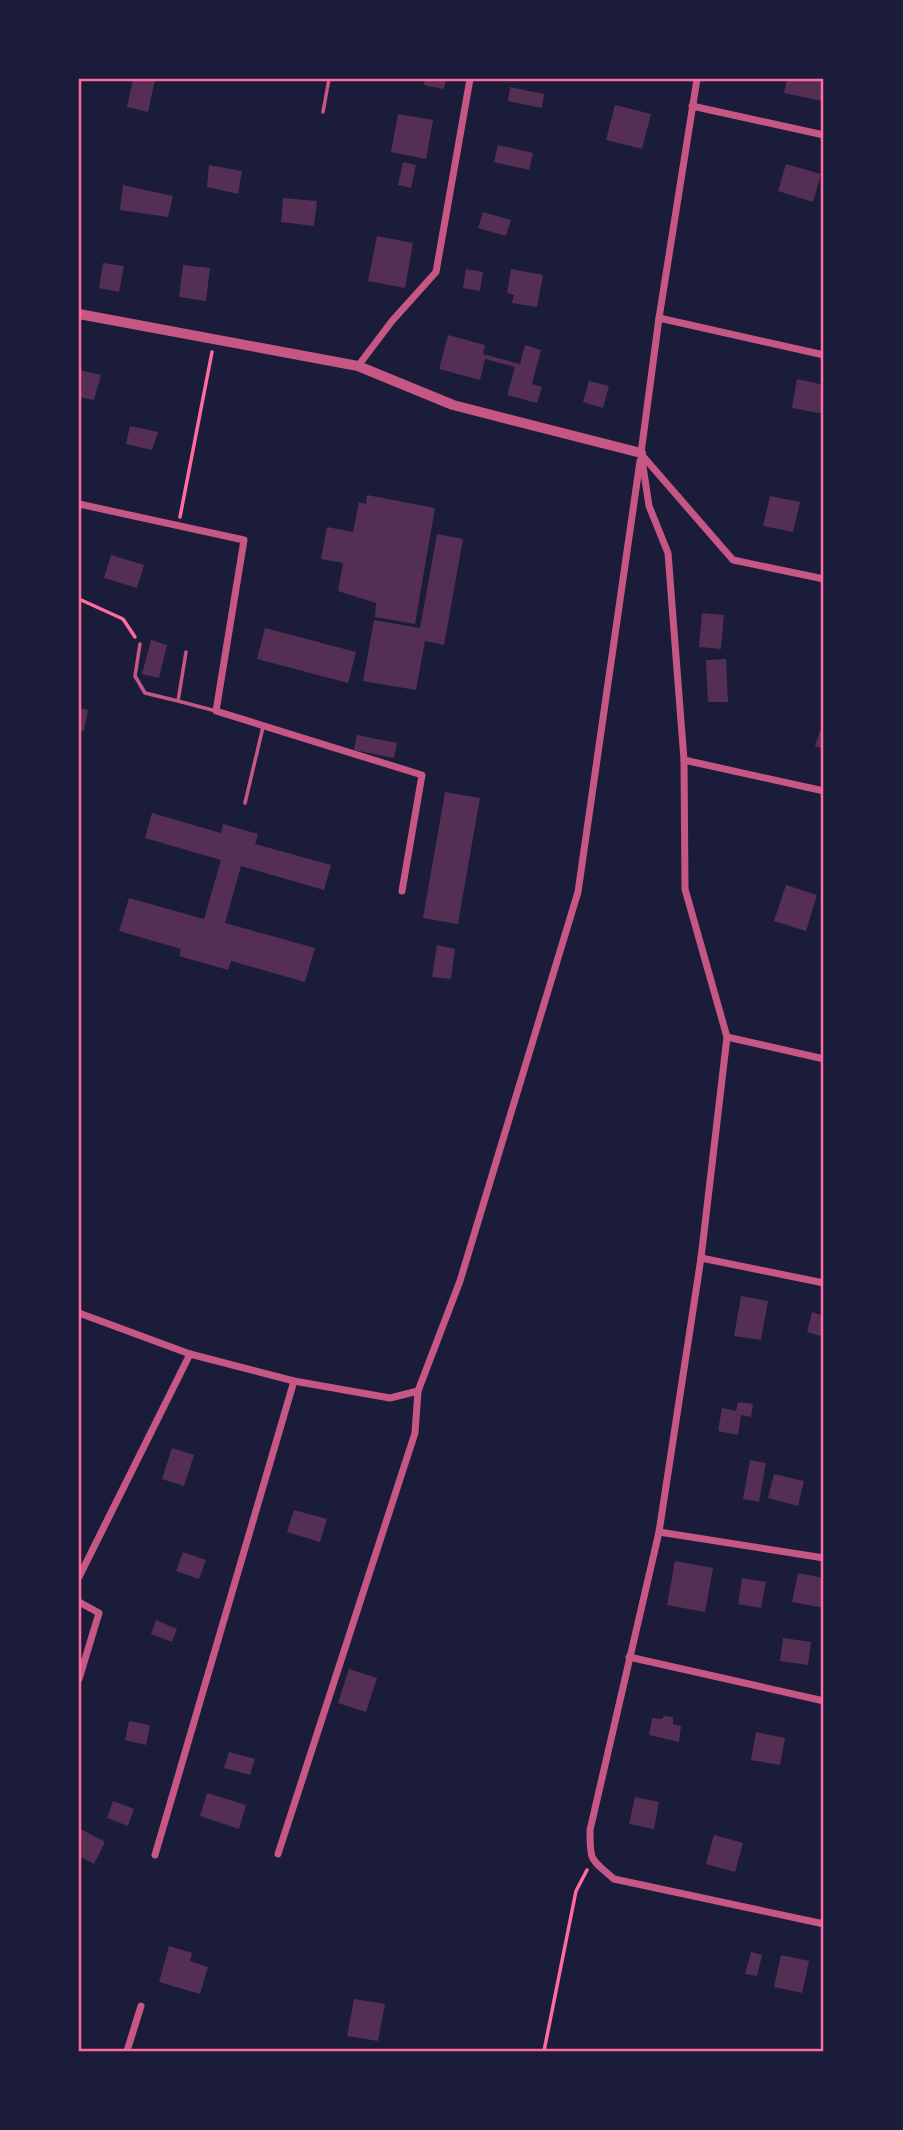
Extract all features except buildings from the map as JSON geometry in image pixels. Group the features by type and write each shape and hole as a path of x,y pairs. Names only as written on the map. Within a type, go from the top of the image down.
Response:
{"street":[{"path":"358,366 392,321 436,272 470,79"},
{"path":"278,1854 415,1433 418,1391 460,1282 578,892 659,318 697,79"},
{"path":"692,106 824,135"},
{"path":"79,314 358,366 453,405 641,453 733,560 824,579"},
{"path":"659,318 824,355"},
{"path":"641,453 649,506 668,553 684,760 685,889 727,1037 701,1258 659,1532 590,1830 592,1860 614,1879 824,1924"},
{"path":"79,504 244,541 216,711 422,775 402,891"},
{"path":"684,760 824,791"},
{"path":"727,1037 824,1059"},
{"path":"701,1258 824,1283"},
{"path":"79,1313 190,1354 295,1381 390,1398 418,1391"},
{"path":"79,1577 190,1354"},
{"path":"155,1855 295,1381"},
{"path":"659,1532 824,1558"},
{"path":"79,1602 99,1613 79,1679"},
{"path":"629,1657 824,1701"},
{"path":"127,2051 141,2006"}],"lane":[{"path":"323,112 329,79"},
{"path":"141,644 135,676 145,693 216,711"},
{"path":"178,701 186,652"},
{"path":"245,803 263,725"}],"path":[{"path":"179,526 214,340"},
{"path":"79,599 123,619 141,644"},
{"path":"544,2051 576,1891 592,1860"}]}
